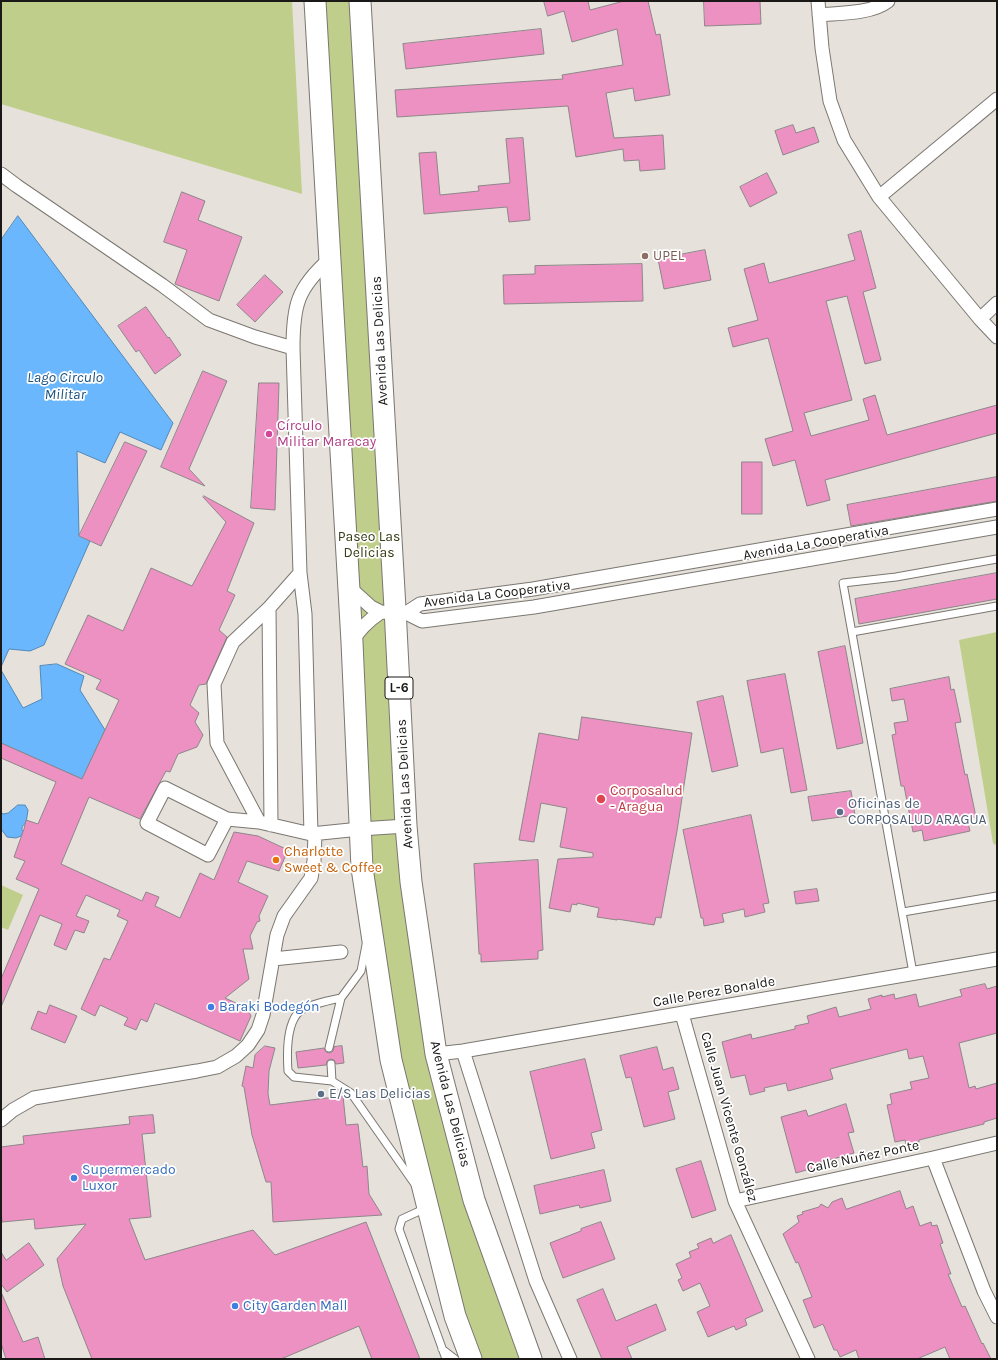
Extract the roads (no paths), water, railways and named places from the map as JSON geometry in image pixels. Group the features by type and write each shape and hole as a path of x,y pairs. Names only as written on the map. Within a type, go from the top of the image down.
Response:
{"main road":[{"path":"315,1 352,642 362,868 391,1060 455,1316 471,1359"},
{"name":"Avenida Las Delicias","path":"360,1 406,826 411,882 436,1054 474,1200 531,1359"}],"street":[{"path":"818,1 822,48 830,101 844,140 879,197 980,319 997,337"},
{"path":"819,15 870,9 881,6 888,1"},
{"path":"879,197 997,100"},
{"path":"1,174 162,285 209,320 293,348"},
{"path":"1,1120 12,1110 34,1098 197,1071 217,1066 236,1056 248,1046 258,1030 263,1015 277,935 288,911 311,878 314,861 304,614 300,573 293,320 300,294 314,272 330,259"},
{"path":"980,319 997,303"},
{"name":"Avenida La Cooperativa","path":"394,613 420,604 533,589 997,509"},
{"name":"Avenida La Cooperativa","path":"394,613 422,621 534,608 997,528"},
{"path":"265,823 217,743 214,684 233,642 269,608 300,573"},
{"path":"349,587 371,607 394,613"},
{"path":"265,823 269,608"},
{"path":"352,642 357,632 372,618 394,613"},
{"path":"227,819 208,855 147,823 165,788 227,819 265,823 313,834 406,826"},
{"path":"273,959 341,952"},
{"name":"Calle Perez Bonalde","path":"436,1054 463,1051 682,1014 997,959"},
{"name":"Calle Juan Vicente González","path":"682,1014 735,1201 808,1359"},
{"path":"463,1051 536,1280 570,1359"},
{"name":"Calle Nuñez Ponte","path":"735,1201 997,1143"},
{"path":"933,1158 984,1291 997,1317"}],"lane":[{"path":"913,973 842,583 896,578 997,559"},
{"path":"852,632 997,606"},
{"path":"903,912 997,896"},
{"path":"329,1048 341,998 361,971 370,922"},
{"path":"341,998 321,1002 300,1011 293,1022 287,1050 288,1071 294,1077 332,1081 352,1093 427,1204 402,1218 398,1229 446,1359"},
{"path":"331,1064 332,1081"},
{"path":"442,1349 455,1359"}],"water":[{"name":"Lago Circulo Militar","path":"18,216 173,423 161,450 120,432 105,463 77,451 79,535 90,541 44,645 30,651 9,649 1,667 1,240"},
{"path":"57,664 84,676 80,690 105,730 82,779 1,743 1,670 23,708 42,699 40,666"},
{"path":"18,805 25,805 28,810 26,823 22,827 23,832 21,836 16,838 7,837 1,829 1,813 8,813"}],"place":[{"name":"UPEL","path":"645,256"},
{"name":"Círculo Militar Maracay","path":"269,434"},
{"name":"Corposalud - Aragua","path":"601,799"},
{"name":"Oficinas de CORPOSALUD ARAGUA","path":"840,812"},
{"name":"Charlotte Sweet & Coffee","path":"276,860"},
{"name":"Baraki Bodegón","path":"211,1007"},
{"name":"E/S Las Delicias","path":"321,1094"},
{"name":"Supermercado Luxor","path":"74,1178"},
{"name":"City Garden Mall","path":"235,1306"}],"park label":[{"name":"Paseo Las Delicias","path":"369,546"}]}
